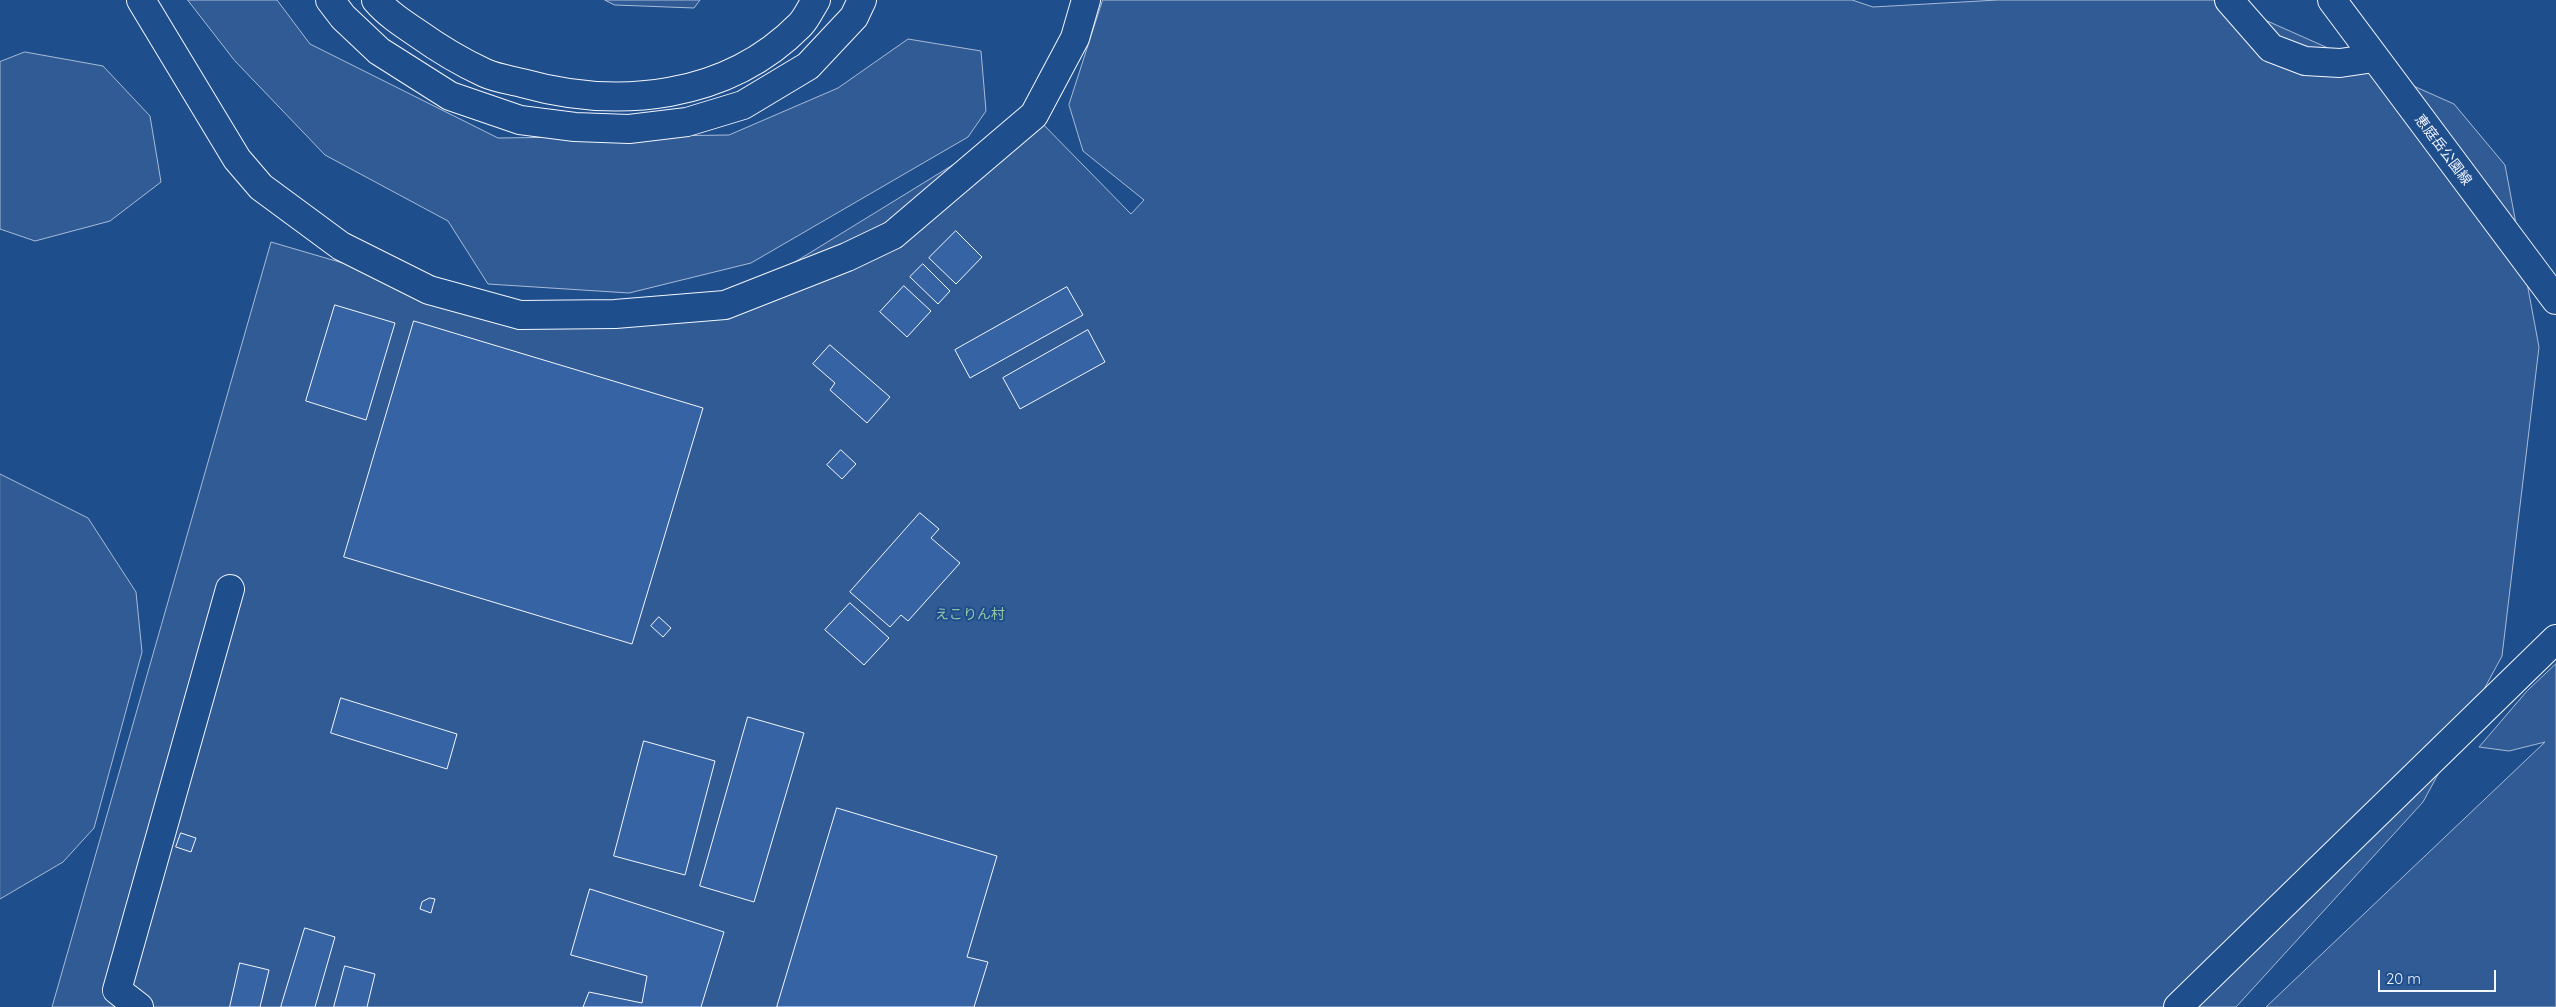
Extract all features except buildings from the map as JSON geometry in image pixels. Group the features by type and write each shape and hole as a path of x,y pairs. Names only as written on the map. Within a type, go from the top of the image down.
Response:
{"main road":[{"path":"141,0 237,160 261,187 341,246 429,290 520,315 615,314 725,305 847,257 893,235 1034,115 1075,38 1086,0"},
{"path":"330,0 379,51 450,96 520,120 576,127 629,129 687,122 743,105 808,66 854,17 862,0"},
{"path":"376,0 384,10 438,48 487,74 553,92 614,98 670,93 726,77 766,55 801,24 816,0"},
{"path":"2229,0 2271,48 2305,62 2340,63 2374,58"},
{"name":"恵庭岳公園線","path":"2332,0 2556,300"},
{"path":"139,1007 116,990 230,589"},
{"path":"2178,1007 2556,639"}],"green space":[{"path":"188,0 277,0 310,44 498,138 729,135 838,88 908,39 981,51 986,111 968,137 751,263 629,293 488,284 448,221 325,155 235,61"},
{"path":"605,0 700,0 694,8 615,5"},
{"name":"えこりん村","path":"1103,0 1852,0 1873,7 1998,0 2220,0 2454,104 2505,165 2539,347 2502,656 2423,802 2236,1007 52,1007 271,242 520,315 725,305 1034,115 1131,214 1144,200 1083,151 1069,105"},
{"path":"25,52 103,66 150,116 161,182 110,221 35,241 0,229 0,62"},
{"path":"0,474 88,518 136,592 142,652 94,828 63,862 0,899"},
{"path":"2556,664 2556,1007 2266,1007 2545,742 2509,751 2479,747 2527,691"}]}
